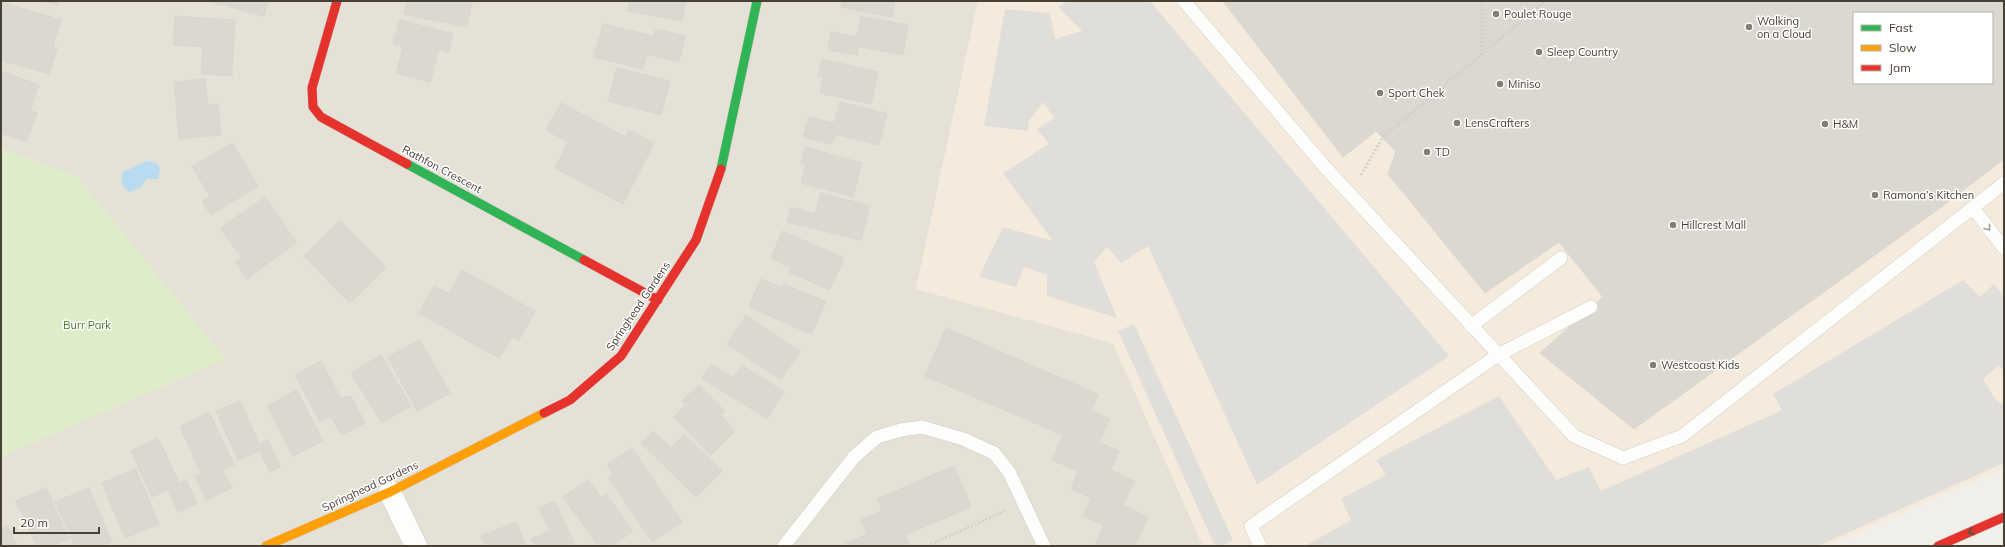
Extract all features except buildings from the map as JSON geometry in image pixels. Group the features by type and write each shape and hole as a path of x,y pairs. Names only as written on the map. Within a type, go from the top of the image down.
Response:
{"street":[{"name":"Rathfon Crescent","path":"337,1 312,88 313,107 321,117 658,300"},
{"name":"Springhead Gardens","path":"266,546 390,492 570,400 621,356 696,240 721,171 757,1"},
{"path":"390,492 416,546"},
{"path":"1938,546 2004,517"}],"lane":[{"path":"1184,1 1350,194 1574,436 1623,458 1682,436 2004,184"},
{"path":"1973,208 2004,248"},
{"path":"1471,326 1561,258"},
{"path":"1260,546 1251,526 1498,355 1591,307"},
{"path":"784,546 854,457 877,437 901,430 922,427 963,439 994,453 1009,472 1044,546"}],"path":[{"path":"1482,1 1482,56"},
{"path":"1350,194 1383,137 1482,56 1545,1"},
{"path":"927,546 1023,502"}],"shaded area":[{"path":"1,1 978,1 916,289 1113,343 1203,546 1,546"},
{"path":"978,1 2004,1 2004,468 1828,546 1203,546 1113,343 916,289"},
{"path":"1066,1 1150,1 1449,356 1257,485 1148,246 1121,263 1107,247 1094,262 1117,318 1047,296 1047,275 1024,267 1016,287 979,277 1003,227 1053,241 1003,173 1049,144 1037,129 1054,118 1043,102 1029,121 1028,131 984,126 1005,9 1050,13 1055,39 1082,31 1058,7"},
{"path":"1963,280 1980,297 1994,284 2004,297 2004,372 1999,365 1983,379 1996,400 2004,406 2004,463 1818,546 1305,546 1351,520 1341,499 1386,475 1376,460 1499,396 1556,480 1589,467 1601,491 1782,410 1773,394"},
{"path":"1134,324 1233,540 1221,546 1215,546 1118,331"}],"green space":[{"name":"Burr Park","path":"1,148 78,177 226,359 1,457"}],"water":[{"path":"147,161 155,162 160,168 158,179 147,179 140,188 130,192 124,188 121,179 123,172"}],"traffic: fast":[{"path":"721,169 757,1"},
{"path":"407,164 584,260"}],"traffic: slow":[{"path":"266,546 390,492 544,413"}],"traffic: jam":[{"path":"337,1 312,88 313,107 321,117 407,164"},
{"path":"544,413 570,400 621,356 696,240 721,169"},
{"path":"584,260 658,300"},
{"path":"1938,546 2004,517"}],"place":[{"name":"Poulet Rouge","path":"1496,14"},
{"name":"Walking on a Cloud","path":"1749,27"},
{"name":"Sleep Country","path":"1539,52"},
{"name":"Miniso","path":"1500,84"},
{"name":"Sport Chek","path":"1380,93"},
{"name":"LensCrafters","path":"1457,123"},
{"name":"H&M","path":"1825,124"},
{"name":"TD","path":"1427,152"},
{"name":"Ramona’s Kitchen","path":"1875,195"},
{"name":"Hillcrest Mall","path":"1673,225"},
{"name":"Westcoast Kids","path":"1653,365"}]}
